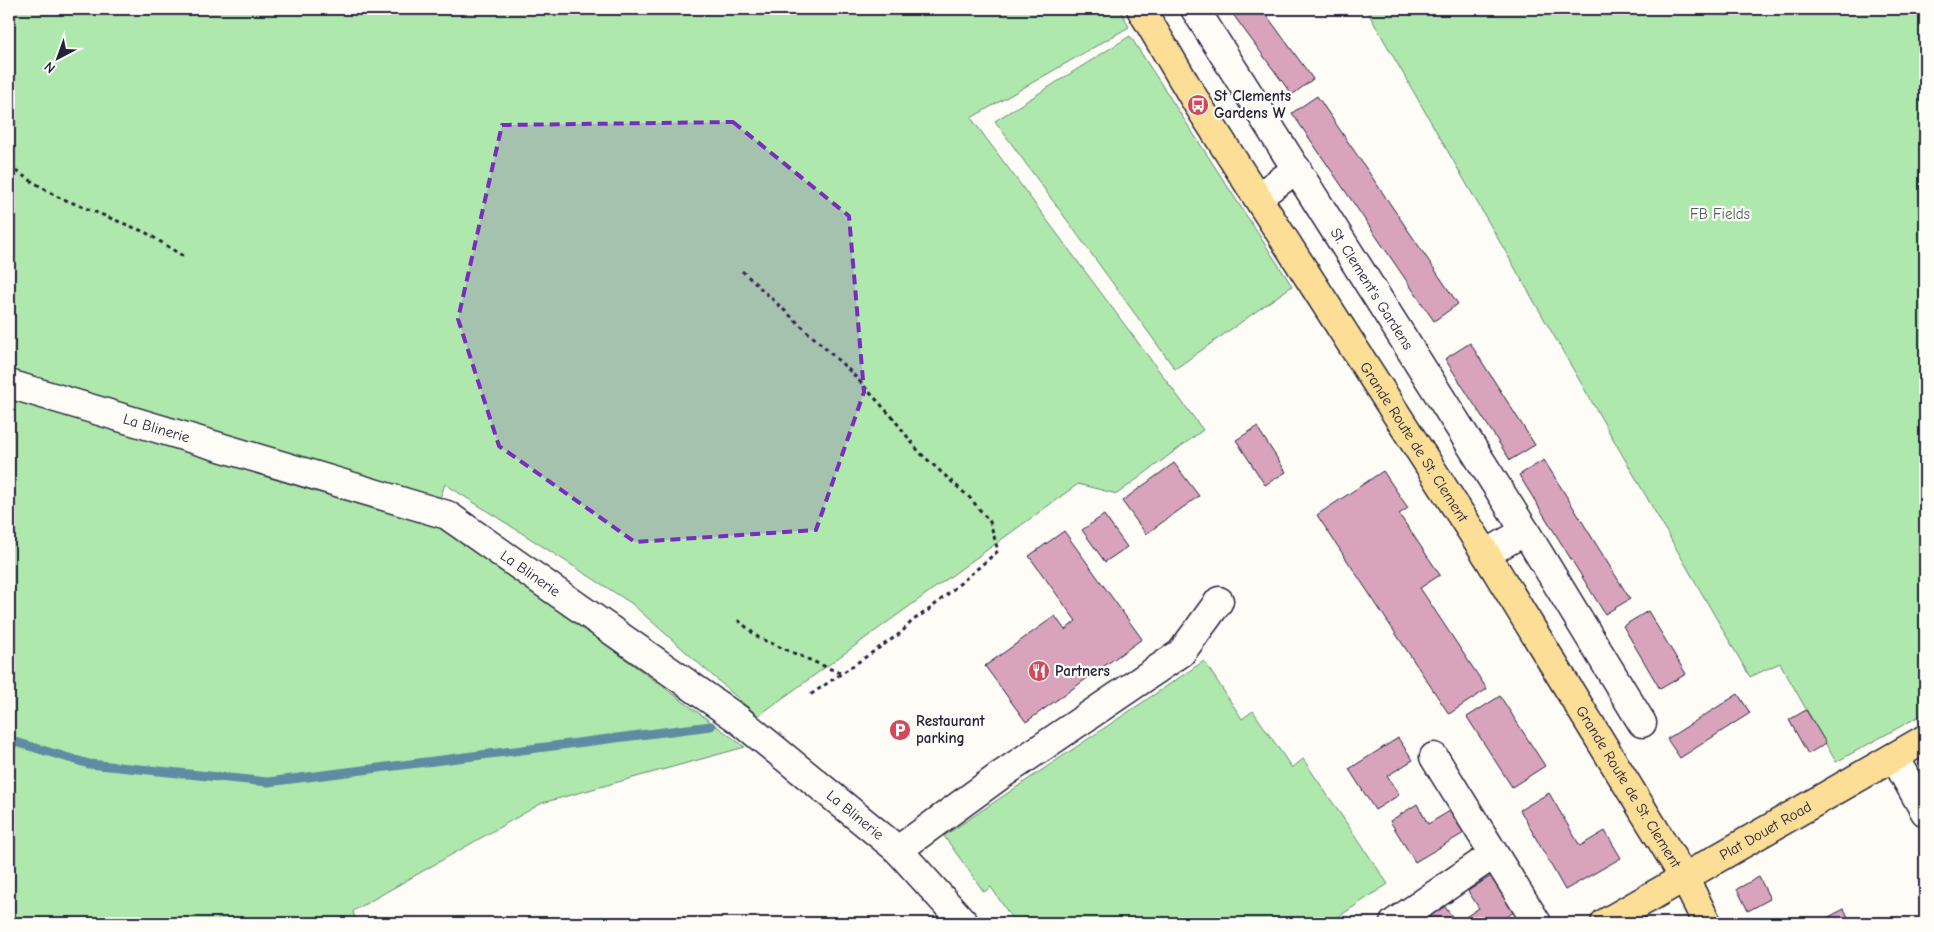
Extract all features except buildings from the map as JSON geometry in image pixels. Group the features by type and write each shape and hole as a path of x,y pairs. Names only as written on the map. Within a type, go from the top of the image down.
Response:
{"main road":[{"name":"Grande Route de St. Clement","path":"1141,9 1198,105 1486,554 1685,879 1707,923"},
{"name":"Plat Douet Road","path":"1605,923 1685,879 1925,739"}],"street":[{"name":"St. Clement's Gardens","path":"1195,9 1525,531 1642,722"},
{"path":"1258,197 1297,169"},
{"name":"La Blinerie","path":"9,384 447,515 738,719 898,850 964,923"},
{"path":"1486,554 1525,531"},
{"path":"898,850 1001,775 1181,653 1219,601"},
{"path":"1434,757 1537,923"},
{"path":"1894,757 1925,812"},
{"path":"1394,923 1494,854"}],"path":[{"path":"9,167 56,196 145,232 183,256"},
{"path":"742,271 852,372 893,418 920,453 970,498 990,522 998,551 930,609 912,621 901,633 810,695"},
{"path":"738,620 759,638 841,674"}],"highlighted area":[{"path":"733,122 849,216 864,392 816,530 635,542 499,446 458,319 502,125"}],"green space":[{"path":"9,9 1120,9 1129,27 971,118 1203,430 1117,494 1078,484 758,716 631,603 445,484 432,521 492,561 745,747 542,803 353,911 356,923 9,923"},
{"name":"FB Fields","path":"1366,9 1925,9 1925,713 1836,762 1780,663 1750,677"},
{"path":"1130,36 1292,286 1175,369 995,121"},
{"path":"1204,661 1242,719 1253,711 1292,768 1303,759 1388,884 1329,923 1015,923 991,887 984,892 944,836"}],"waterway":[{"path":"9,740 89,764 268,782 711,726"}],"place":[{"name":"St Clements Gardens W","path":"1198,105"},
{"name":"Partners","path":"1039,671"},
{"name":"Restaurant parking","path":"900,730"}]}
